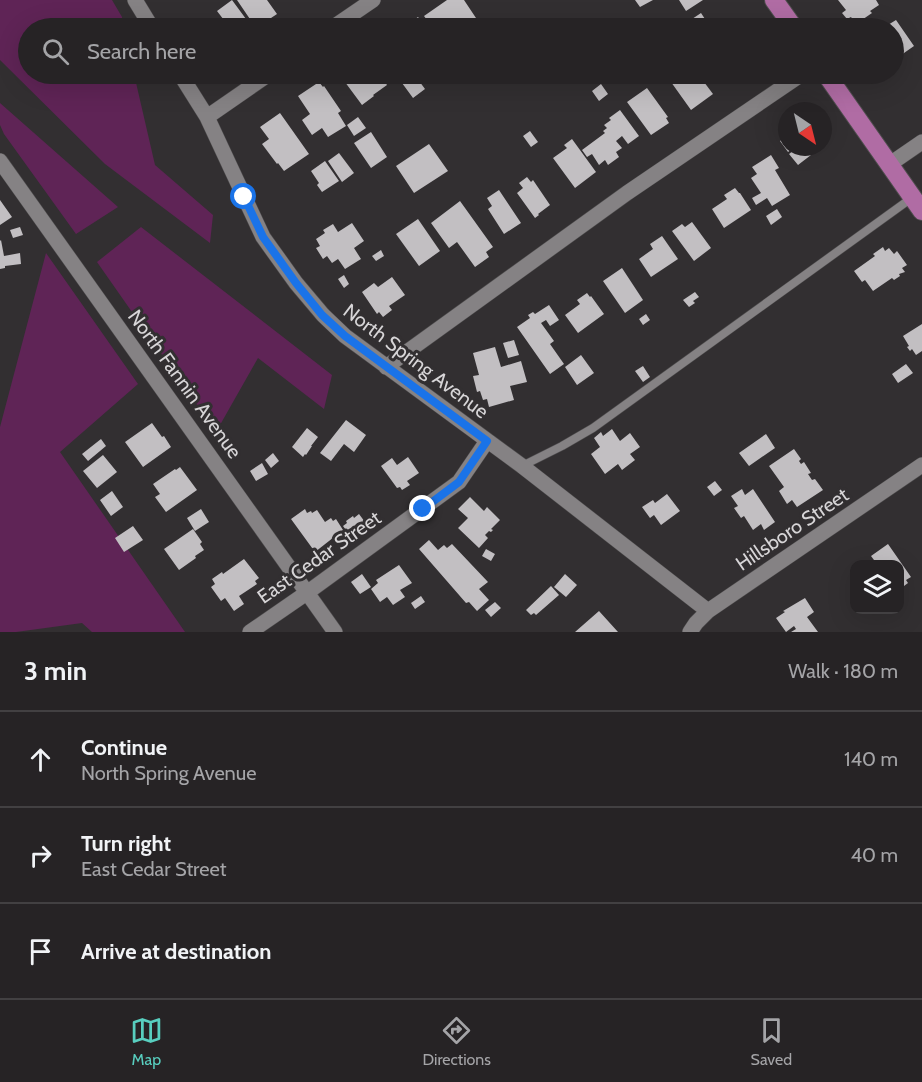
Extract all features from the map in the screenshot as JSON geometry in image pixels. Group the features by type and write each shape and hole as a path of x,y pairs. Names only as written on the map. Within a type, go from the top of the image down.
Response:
{"main road":[{"path":"774,0 787,18"},
{"path":"833,84 917,204"}],"street":[{"path":"135,0 146,18"},
{"path":"347,18 373,0"},
{"name":"North Spring Avenue","path":"186,84 207,117 263,237 322,315 345,336 522,466 708,611"},
{"path":"207,117 255,84"},
{"path":"386,367 627,193 787,84"},
{"path":"890,164 922,142"},
{"name":"North Fannin Avenue","path":"0,161 335,632"},
{"name":"East Cedar Street","path":"250,632 459,482 487,441"},
{"name":"Hillsboro Street","path":"690,632 708,611 922,465"}],"lane":[{"path":"522,466 593,428 917,204"}],"shaded area":[{"path":"0,0 112,0 122,17 18,18 18,78 0,60"},
{"path":"24,84 136,84 155,165 213,215 210,243 105,164"},
{"path":"0,103 118,207 76,234 4,134 0,125"},
{"path":"141,227 332,375 324,409 258,358 216,432 97,262"},
{"path":"46,253 138,384 60,452 185,632 92,632 82,623 0,632 0,427"}],"building":[{"path":"232,0 245,18 222,18 217,11"},
{"path":"237,0 267,0 277,14 271,18 249,18"},
{"path":"447,0 464,0 476,18 426,18 424,16"},
{"path":"635,0 653,0 640,7"},
{"path":"679,0 703,0 686,11"},
{"path":"838,0 876,0 879,5 865,18 846,18 842,13 846,10"},
{"path":"701,13 704,18 694,18"},
{"path":"904,32 914,46 904,53"},
{"path":"316,84 324,86 341,111 338,113 346,126 328,137 322,128 312,135 302,120 310,114 298,96"},
{"path":"346,84 386,84 387,85 362,105"},
{"path":"403,84 421,84 425,89 413,98"},
{"path":"601,84 608,94 599,101 592,91"},
{"path":"672,84 706,84 713,94 691,110"},
{"path":"647,88 668,117 666,118 669,123 651,135 627,102"},
{"path":"620,110 639,136 628,144 622,136 616,141 622,148 616,152 619,157 608,165 605,160 599,165 592,154 587,157 582,150 605,133 603,131 607,128 604,125"},
{"path":"280,113 309,154 284,171 262,144 269,139 260,127"},
{"path":"358,117 366,128 354,136 347,125"},
{"path":"530,131 538,142 531,147 523,136"},
{"path":"371,132 387,157 371,168 354,143"},
{"path":"572,139 596,172 575,188 553,158 567,148 564,145"},
{"path":"429,144 448,171 414,193 396,166"},
{"path":"339,153 354,173 342,182 328,161"},
{"path":"771,155 779,168 775,170 790,195 772,206 767,198 756,205 752,198 761,193 751,178 757,174 752,167"},
{"path":"791,156 810,156 798,165"},
{"path":"325,161 339,181 322,192 311,171"},
{"path":"527,177 531,182 533,180 550,205 535,218 517,193 523,188 519,183"},
{"path":"735,188 751,210 724,228 712,209 727,199 724,195"},
{"path":"499,190 521,223 504,234 488,209 492,206 487,198"},
{"path":"0,200 12,217 0,225"},
{"path":"460,201 493,247 486,252 489,257 475,267 457,242 449,248 431,223"},
{"path":"777,209 782,217 771,225 766,216"},
{"path":"418,219 440,251 419,266 396,234"},
{"path":"692,222 711,248 694,261 672,231 682,224 685,227"},
{"path":"352,223 364,241 354,248 361,259 345,269 338,259 332,263 327,256 323,259 316,248 320,246 316,239 325,233 323,230 333,224 338,232"},
{"path":"20,227 23,235 13,238 10,230"},
{"path":"662,236 678,259 651,277 639,259 653,249 650,244"},
{"path":"1,240 4,256 20,253 21,264 0,269"},
{"path":"883,247 885,251 889,248 894,254 897,251 907,265 902,268 905,272 899,274 900,276 894,280 892,278 873,291 854,271 875,256 873,254"},
{"path":"381,250 384,256 376,261 372,256"},
{"path":"622,268 643,300 625,313 603,281"},
{"path":"344,275 349,284 344,288 338,279"},
{"path":"392,277 405,295 389,306 392,310 383,317 379,312 377,314 362,292 374,283 378,287"},
{"path":"695,292 699,297 689,307 683,300"},
{"path":"587,293 604,314 578,333 565,315 580,304 577,300"},
{"path":"549,305 559,320 550,326 546,320 541,323 554,341 550,344 564,364 550,374 517,327 530,318 528,315 533,312 535,314"},
{"path":"646,314 650,320 643,325 639,319"},
{"path":"922,324 922,351 916,355 912,349 910,351 907,347 909,346 903,336"},
{"path":"514,340 519,355 508,358 503,343"},
{"path":"495,347 501,367 521,361 527,382 510,386 514,400 489,407 487,399 483,400 480,391 477,392 473,376 479,375 473,353"},
{"path":"581,355 594,373 577,385 565,367"},
{"path":"906,364 913,373 898,383 892,374"},
{"path":"643,366 650,377 643,382 635,371"},
{"path":"346,420 366,435 354,452 344,444 331,461 320,453"},
{"path":"152,423 171,447 143,467 125,442"},
{"path":"307,428 318,437 303,457 292,447"},
{"path":"612,429 620,441 630,433 640,447 630,454 635,460 622,470 618,464 605,474 591,454 600,447 594,438 601,432 603,436"},
{"path":"766,434 775,448 749,466 739,453"},
{"path":"101,439 106,446 88,461 82,454"},
{"path":"794,449 801,459 799,461 801,464 804,462 811,473 808,474 812,480 815,479 823,490 797,507 792,500 787,504 779,491 784,487 769,466"},
{"path":"273,453 279,461 271,468 265,460"},
{"path":"103,455 117,472 97,488 83,471"},
{"path":"408,457 419,473 407,481 410,485 402,490 400,487 397,488 381,466 392,458 397,465"},
{"path":"262,463 268,474 256,481 250,471"},
{"path":"180,467 197,490 166,512 155,497 160,494 153,484"},
{"path":"715,481 722,490 714,496 707,487"},
{"path":"742,489 745,495 753,489 775,522 764,530 761,524 753,530 744,516 741,518 734,508 738,506 731,496"},
{"path":"112,491 123,507 111,516 100,500"},
{"path":"667,494 680,511 661,525 654,515 650,518 642,507 653,500 655,503"},
{"path":"470,497 484,511 487,507 500,520 491,532 485,535 488,538 479,548 458,528 468,518 458,509"},
{"path":"201,509 209,522 195,531 187,518"},
{"path":"305,509 307,513 317,510 325,522 331,518 333,521 336,519 343,530 315,552 291,519"},
{"path":"359,514 368,526 352,538 343,526 347,523 346,521"},
{"path":"133,526 143,540 124,552 115,538"},
{"path":"193,529 202,542 200,544 204,550 179,570 164,549"},
{"path":"429,540 438,550 444,545 447,548 452,544 488,582 479,589 489,600 477,611 469,602 466,603 419,549"},
{"path":"888,544 899,560 874,560 871,556"},
{"path":"486,549 495,554 491,561 482,556"},
{"path":"244,559 259,578 255,581 257,584 239,596 244,604 234,611 225,598 221,601 211,587 215,584 212,579"},
{"path":"399,565 412,583 400,590 405,597 393,605 387,597 380,602 371,589 378,583 376,580"},
{"path":"904,567 911,577 906,580 908,583 904,586"},
{"path":"362,574 371,587 360,594 351,582"},
{"path":"565,574 577,585 566,597 554,587"},
{"path":"551,586 559,595 536,615 534,613 531,615 526,610"},
{"path":"421,596 425,602 415,609 411,603"},
{"path":"805,598 814,612 807,617 818,632 791,632 796,629 794,626 786,632 776,618"},
{"path":"495,602 501,608 491,617 485,610"},
{"path":"599,611 618,632 575,632"}],"route":[{"path":"244,197 263,237 322,315 345,336 487,441 459,482 423,509"}]}
